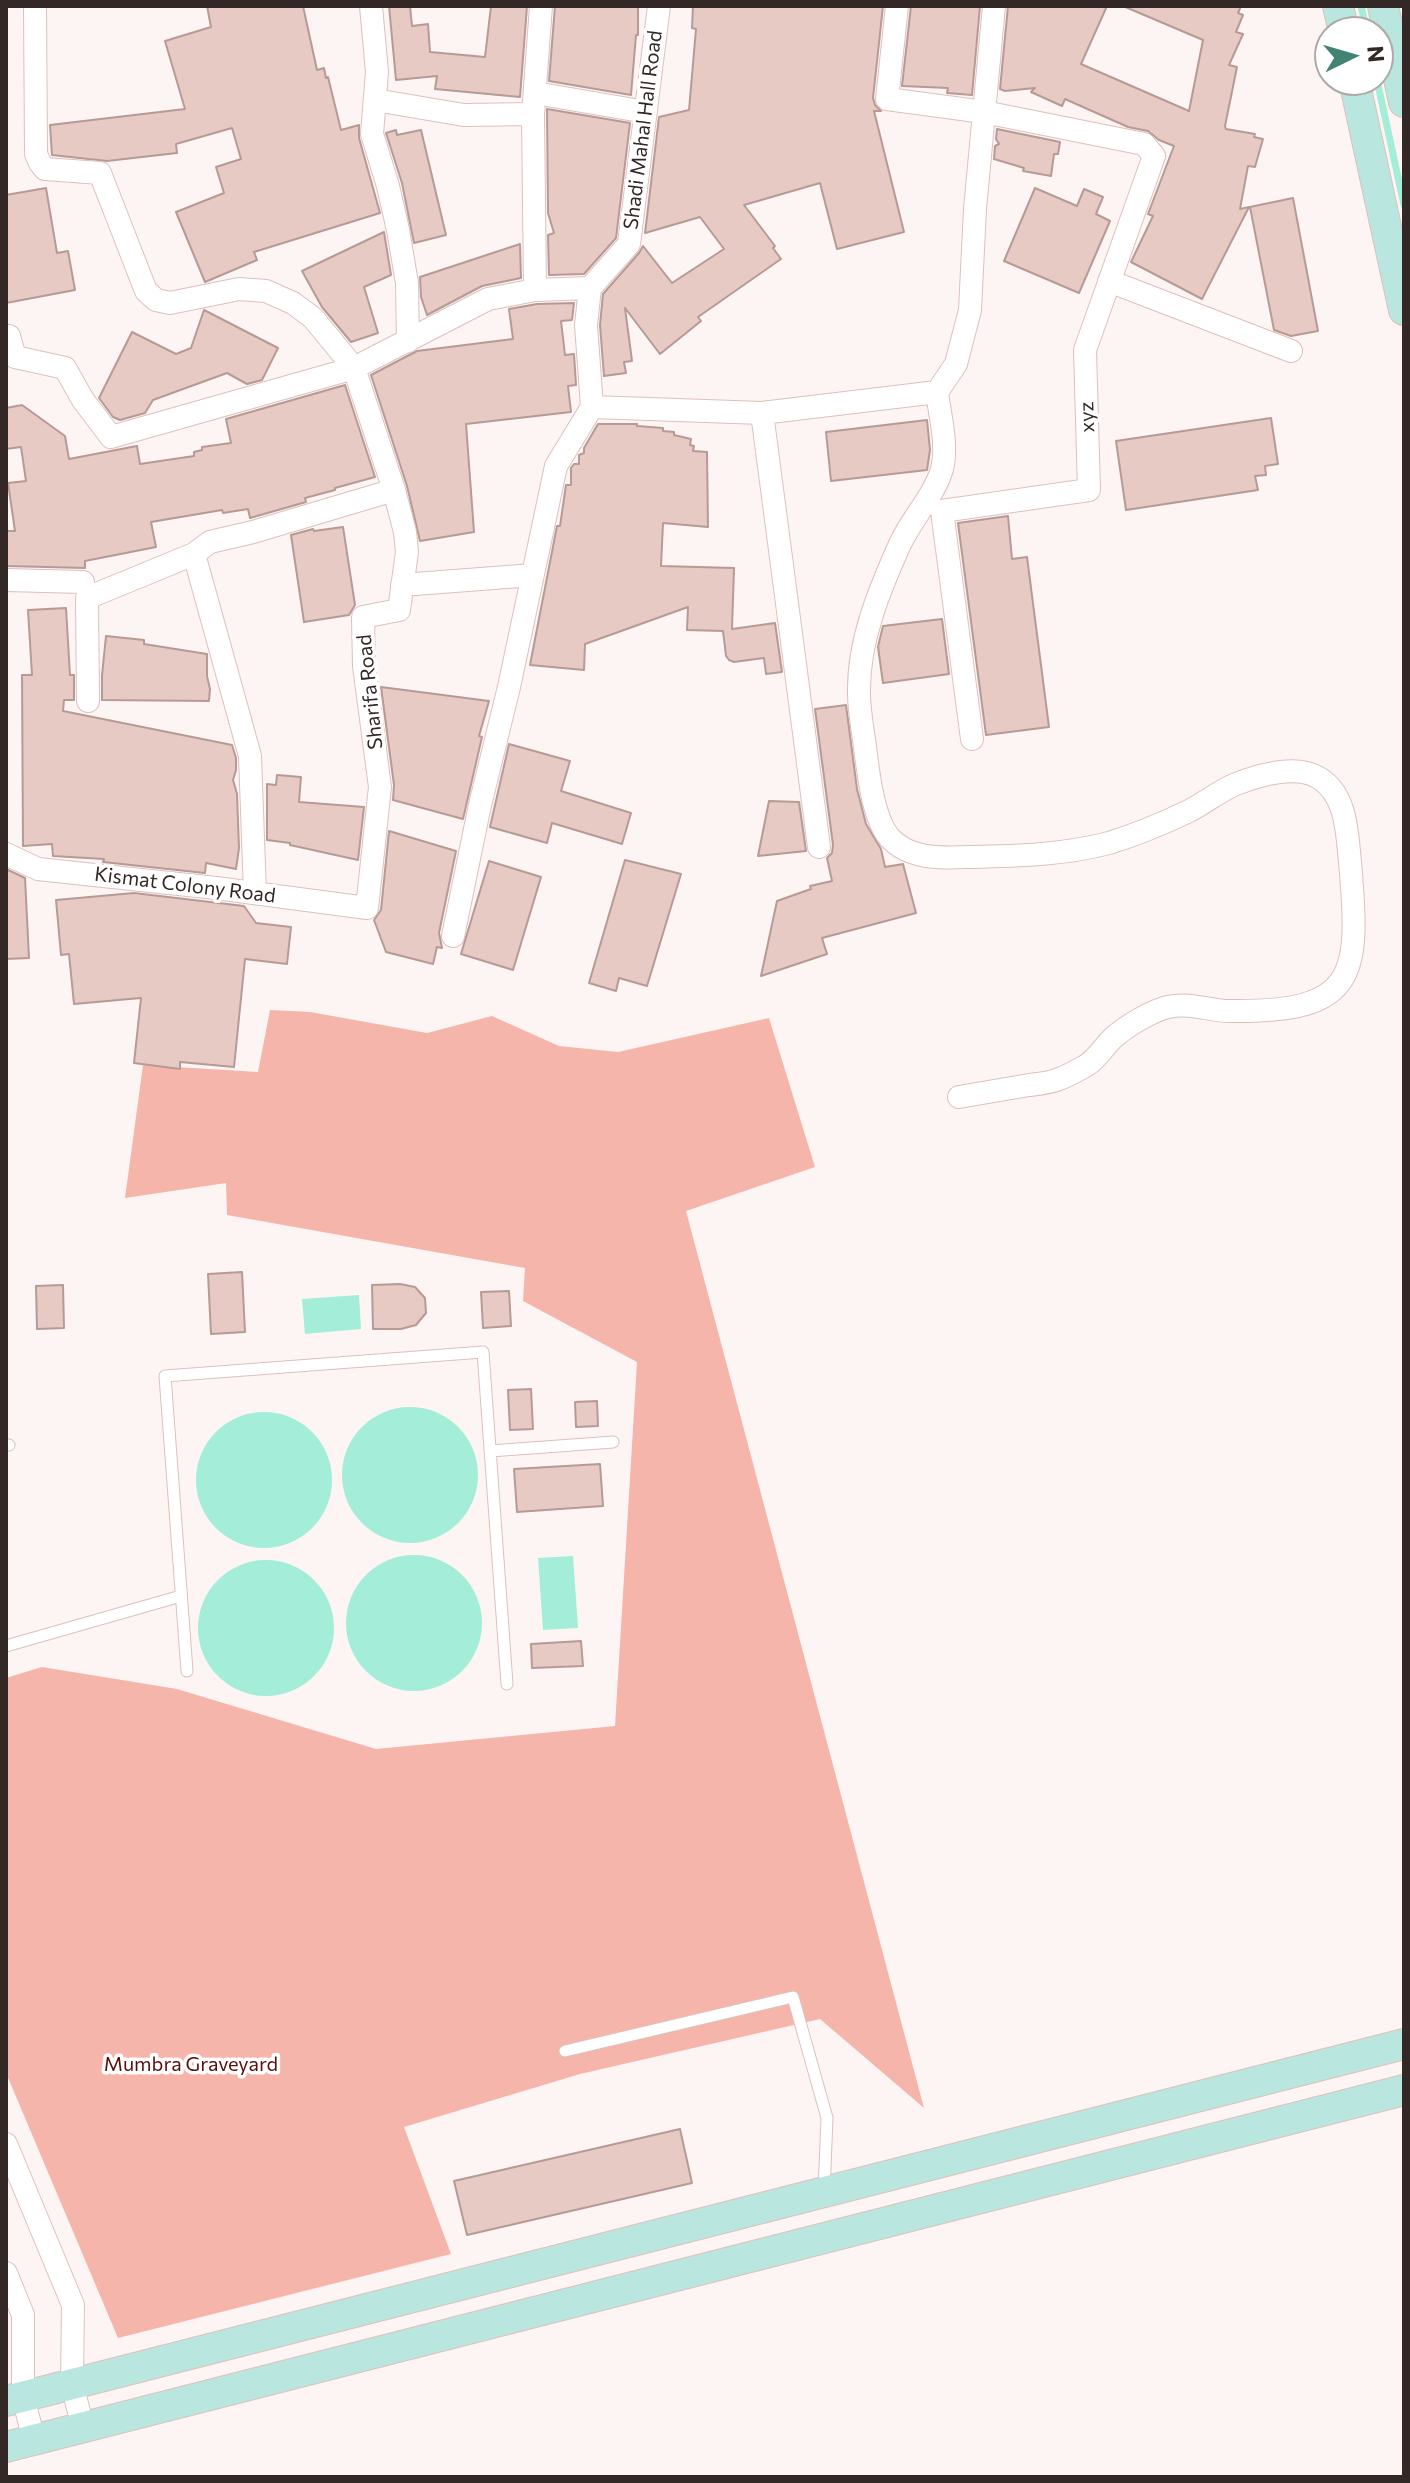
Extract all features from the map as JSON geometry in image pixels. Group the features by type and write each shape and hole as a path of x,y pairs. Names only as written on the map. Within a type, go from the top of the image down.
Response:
{"street":[{"path":"35,6 36,154 45,169 100,173 146,291 156,300 170,303 239,289 266,291 293,303 313,318 354,368"},
{"path":"371,6 377,72 372,134 398,230 407,283 408,341"},
{"path":"535,290 534,104 541,6"},
{"name":"Shadi Mahal Hall Road","path":"590,288 629,244 659,6"},
{"path":"897,6 887,99 984,112"},
{"path":"959,1097 1057,1081 1092,1062 1115,1036 1168,1007 1263,1010 1322,1000 1343,982 1352,958 1354,913 1347,825 1338,798 1322,779 1305,771 1276,773 1236,784 1174,817 1112,842 1027,857 921,855 902,848 881,823 868,774 859,682 867,627 901,542 938,481 943,465 944,445 937,392 956,364 970,310 975,209 994,6"},
{"path":"1383,6 1404,102"},
{"path":"1357,96 1404,310"},
{"path":"375,100 464,115 534,104 646,112"},
{"name":"xyz","path":"972,739 942,511 1089,490 1085,350 1154,156 1144,144 984,112"},
{"path":"1109,281 1291,351"},
{"path":"9,336 15,357 65,368 83,400 111,437 354,368 488,299 535,290 590,288 586,325 592,407 556,466 453,936"},
{"name":"Sharifa Road","path":"354,368 394,490 406,542 399,610 363,617 364,666 380,787 367,908"},
{"path":"592,407 762,413 937,392"},
{"path":"762,413 819,847"},
{"path":"88,701 87,598 194,554 210,542 394,490"},
{"path":"194,554 250,756 255,893"},
{"path":"402,585 533,575"},
{"path":"6,580 83,582"},
{"name":"Kismat Colony Road","path":"6,854 38,869 367,908"},
{"path":"14,2399 1404,2044"},
{"path":"6,2273 23,2315 14,2399 20,2443 1404,2090"},
{"path":"6,2144 73,2305 72,2384 83,2428"}],"lane":[{"path":"187,1671 165,1376 483,1352 507,1684"},
{"path":"490,1451 613,1442"},
{"path":"6,1646 181,1596"},
{"path":"565,2051 793,1997 827,2118 824,2192"}],"green space":[{"name":"Mumbra Graveyard","path":"270,1010 310,1012 427,1033 492,1016 559,1046 618,1052 769,1018 815,1167 686,1211 924,2108 820,2019 580,2074 404,2127 451,2254 118,2338 6,2073 6,1678 42,1667 177,1689 376,1749 615,1726 637,1362 523,1301 525,1268 227,1215 226,1183 125,1198 143,1065 258,1072"}],"shaded area":[{"path":"359,1295 361,1329 305,1334 302,1299"},
{"path":"410,1407 436,1412 458,1427 473,1449 478,1475 473,1501 458,1523 436,1538 410,1543 384,1538 362,1523 347,1501 342,1475 347,1449 362,1427 384,1412"},
{"path":"264,1412 290,1417 312,1432 327,1454 332,1480 327,1506 312,1528 290,1543 264,1548 238,1543 216,1528 201,1506 196,1480 201,1454 216,1432 238,1417"},
{"path":"414,1555 440,1560 462,1575 477,1597 482,1623 477,1649 462,1671 440,1686 414,1691 388,1686 366,1671 351,1649 346,1623 351,1597 366,1575 388,1560"},
{"path":"573,1556 578,1628 543,1630 538,1558"},
{"path":"266,1560 292,1565 314,1580 329,1602 334,1628 329,1654 314,1676 292,1691 266,1696 240,1691 218,1676 203,1654 198,1628 203,1602 218,1580 240,1565"}],"building":[{"path":"207,6 303,6 317,70 324,68 328,77 341,130 359,125 359,138 380,213 254,252 257,260 205,282 176,212 224,193 216,167 241,159 232,128 176,144 177,153 107,161 52,155 50,125 185,109 165,41 211,27"},
{"path":"389,6 410,6 412,26 428,24 430,52 485,57 491,6 527,6 520,97 435,89 437,76 396,80"},
{"path":"555,6 638,6 631,95 549,81"},
{"path":"693,6 883,6 873,98 881,111 874,111 904,232 837,249 820,183 744,205 781,259 698,317 701,321 660,354 625,308 632,361 624,362 626,373 604,376 600,325 603,294 643,246 672,283 724,249 700,217 645,233 659,117 689,110 696,29 692,28"},
{"path":"911,6 980,6 972,95 947,93 948,88 902,86"},
{"path":"1008,6 1107,6 1081,64 1189,111 1203,40 1123,6 1241,6 1238,13 1243,15 1236,32 1243,34 1229,65 1237,67 1225,126 1226,129 1255,134 1254,137 1263,139 1255,167 1248,166 1240,209 1249,207 1202,299 1131,262 1153,216 1148,214 1174,146 1148,131 1128,127 1065,99 1062,106 1031,92 1035,88 1000,89"},
{"path":"547,109 630,123 616,238 584,274 549,275 548,235 554,233 548,213"},
{"path":"997,129 1060,142 1058,154 1054,154 1051,176 1023,171 1024,168 994,159 995,146 999,144"},
{"path":"396,130 397,135 421,130 446,235 414,243 402,183 386,133"},
{"path":"46,188 57,253 68,251 75,290 6,303 6,195"},
{"path":"1035,188 1077,206 1084,189 1103,197 1096,214 1110,221 1079,293 1004,261"},
{"path":"1293,198 1318,331 1291,336 1274,330 1250,207"},
{"path":"384,232 391,275 364,287 378,333 351,342 322,307 302,271"},
{"path":"520,244 521,278 482,286 427,315 421,297 420,277"},
{"path":"574,303 572,320 561,321 565,355 574,354 576,385 568,386 571,412 466,424 474,532 420,541 407,486 371,375 417,351 513,339 509,309 537,304"},
{"path":"204,310 278,348 262,380 247,384 227,373 153,400 145,413 120,420 113,417 99,398 132,332 176,354 191,348"},
{"path":"345,385 375,477 250,518 248,509 223,513 222,510 151,522 156,547 85,561 85,568 6,566 6,531 15,531 8,483 26,481 21,447 6,449 6,408 22,405 65,436 69,459 137,446 140,464 194,456 194,452 202,450 202,447 231,443 226,419"},
{"path":"1271,418 1278,464 1265,466 1266,475 1255,476 1258,490 1126,510 1116,441"},
{"path":"927,420 930,450 927,470 831,481 826,432"},
{"path":"598,424 663,428 663,431 691,439 693,451 707,452 708,527 663,523 661,566 734,568 732,629 775,623 782,672 766,674 764,658 729,660 723,631 687,630 688,607 585,644 584,670 530,665 566,485 571,485 571,468 579,464 579,455 584,453"},
{"path":"1008,516 1012,559 1027,557 1049,727 986,735 958,523"},
{"path":"343,527 355,605 349,615 304,622 291,535 313,529"},
{"path":"66,608 74,700 64,700 63,711 232,745 236,758 233,780 237,794 239,848 236,869 206,863 205,873 103,862 104,859 53,856 52,844 23,846 22,675 32,675 28,610"},
{"path":"942,619 949,674 883,683 878,647 883,626"},
{"path":"106,636 144,640 144,644 207,654 209,701 102,700"},
{"path":"381,687 489,701 463,819 393,800 394,785"},
{"path":"846,705 857,789 866,824 881,849 885,867 903,864 916,913 822,938 827,954 761,976 777,901 811,889 810,886 832,881 827,858 832,853 833,845 815,709"},
{"path":"509,744 570,761 561,791 631,813 622,844 552,823 547,843 490,827"},
{"path":"277,775 301,777 299,802 364,807 358,860 267,840 267,784 276,785"},
{"path":"769,801 799,802 806,851 758,856"},
{"path":"389,831 456,851 439,933 442,948 437,947 433,964 386,952 374,920 381,910"},
{"path":"625,860 681,874 647,986 619,978 616,991 589,983"},
{"path":"489,861 541,877 513,970 461,954"},
{"path":"6,869 25,878 29,958 6,959"},
{"path":"134,893 244,906 256,923 291,927 287,964 245,959 234,1067 180,1062 180,1069 134,1063 141,998 74,1004 69,954 61,955 56,900"},
{"path":"242,1272 245,1332 211,1334 208,1274"},
{"path":"63,1285 64,1328 37,1329 36,1286"},
{"path":"372,1285 415,1287 425,1298 426,1313 416,1325 401,1329 373,1329"},
{"path":"509,1291 511,1326 483,1328 481,1292"},
{"path":"531,1389 533,1429 510,1430 508,1390"},
{"path":"597,1401 598,1426 576,1427 575,1402"},
{"path":"600,1464 603,1506 517,1512 514,1469"},
{"path":"581,1641 583,1666 532,1668 531,1644"},
{"path":"680,2129 692,2183 467,2235 454,2181"}],"waterway":[{"path":"1361,6 1363,16"},
{"path":"1380,96 1404,205"}]}
